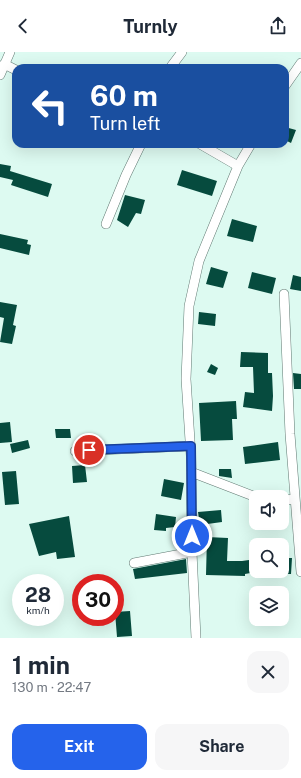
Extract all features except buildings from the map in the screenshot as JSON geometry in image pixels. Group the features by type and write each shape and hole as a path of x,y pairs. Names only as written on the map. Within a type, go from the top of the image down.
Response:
{"street":[{"path":"0,75 10,52"},
{"path":"173,64 182,52"},
{"path":"289,80 301,63"},
{"path":"4,64 12,68"},
{"path":"106,224 139,148"},
{"path":"207,148 238,166"},
{"path":"196,638 192,552 191,446 186,379 188,306 199,261 238,166 249,148"},
{"path":"284,294 290,434 301,572"},
{"path":"75,451 191,446"},
{"path":"191,472 249,494"},
{"path":"289,500 295,500"},
{"path":"134,563 192,552"}],"route":[{"path":"89,450 191,446 192,536"}]}
